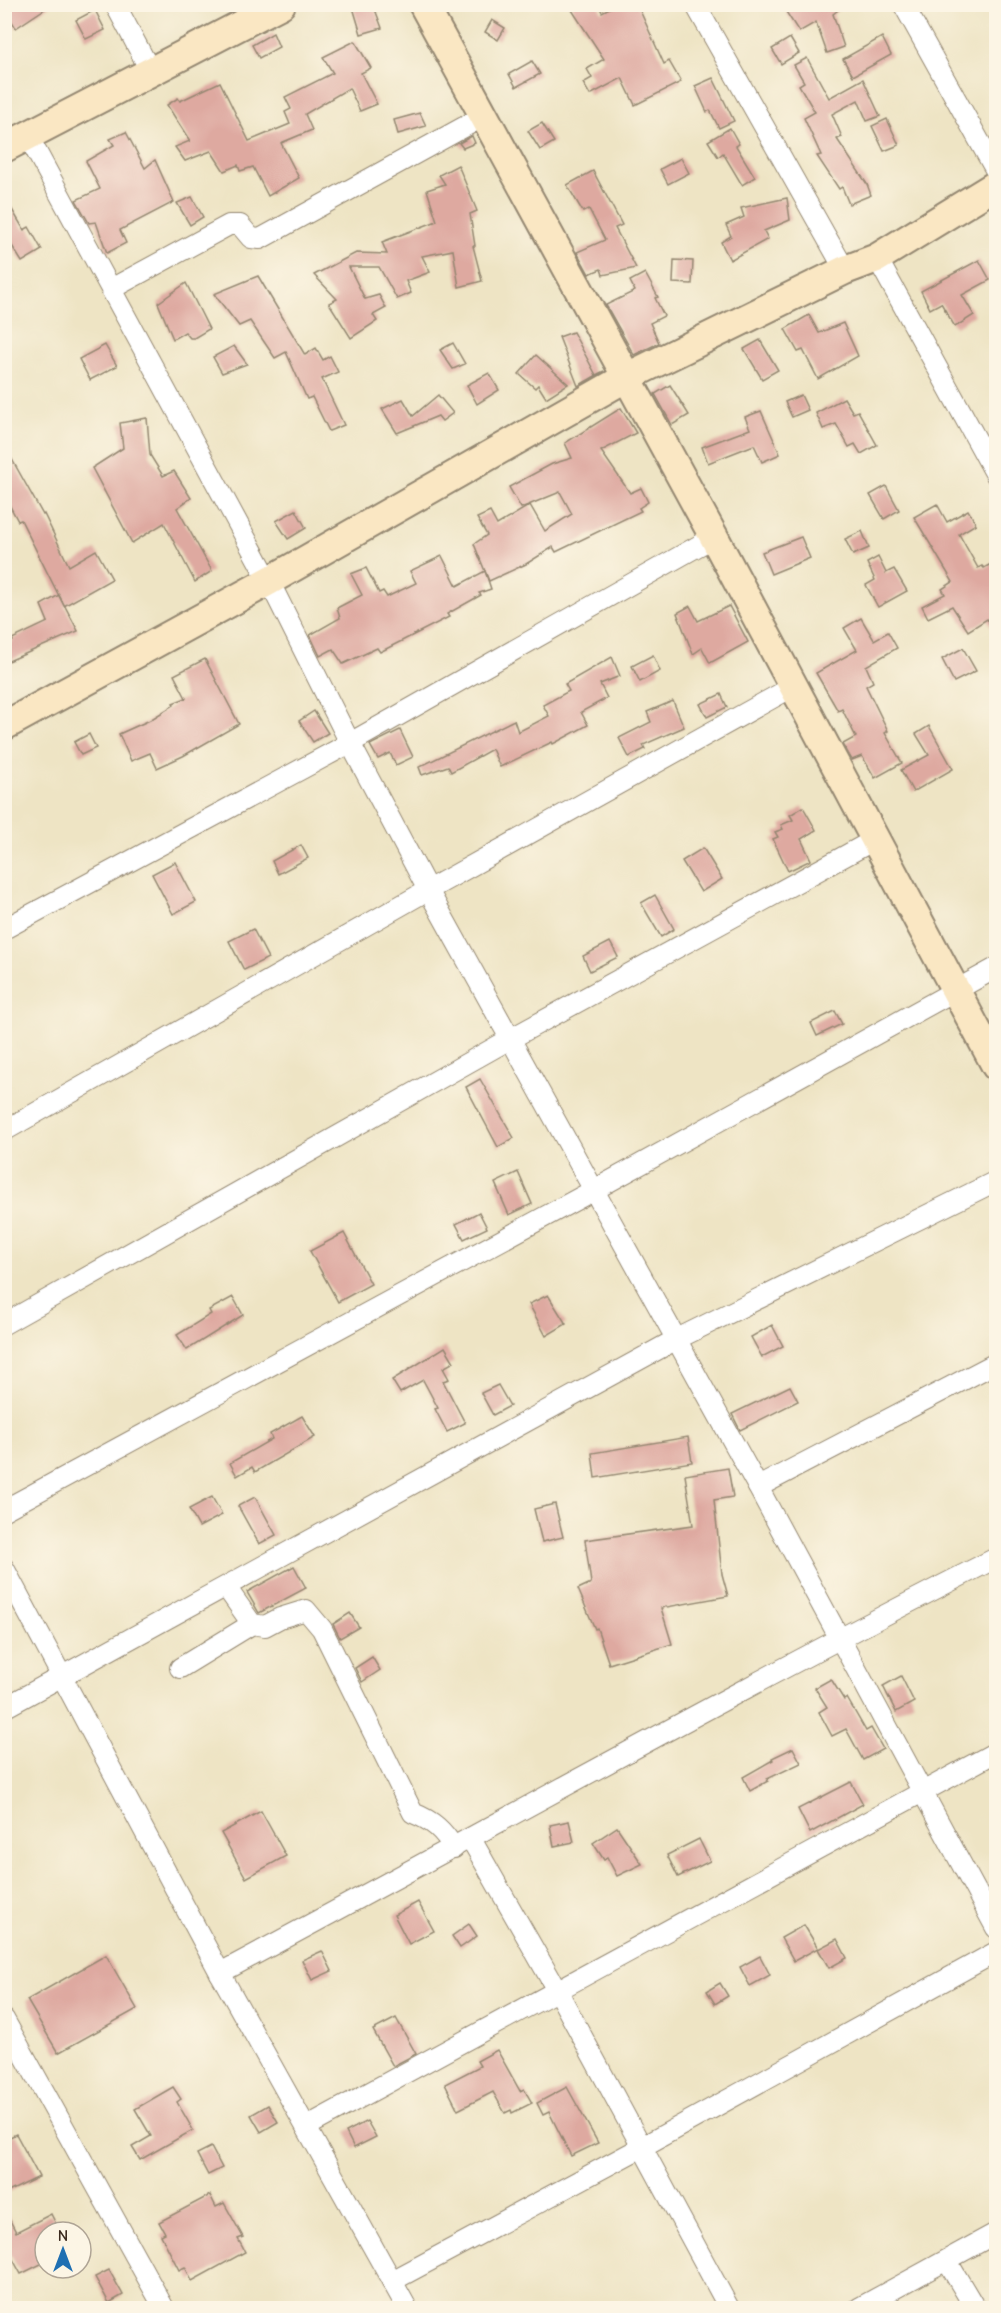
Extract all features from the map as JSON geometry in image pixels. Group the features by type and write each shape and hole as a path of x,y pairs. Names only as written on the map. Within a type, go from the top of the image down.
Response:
{"street":[{"path":"115,4 151,72"},
{"path":"281,4 16,142 111,289 269,581 350,743 428,890 758,1487 996,1928"},
{"path":"423,4 714,537 996,1066"},
{"path":"695,4 845,270"},
{"path":"903,4 996,171"},
{"path":"111,289 229,225 240,225 251,238 260,239 484,116"},
{"path":"4,726 269,581 627,377 845,270 877,258 996,185"},
{"path":"877,258 996,475"},
{"path":"4,929 350,743 714,537"},
{"path":"4,1131 428,890 794,686"},
{"path":"4,1324 510,1039 874,840"},
{"path":"4,1510 594,1190 996,968"},
{"path":"4,1708 675,1340 996,1181"},
{"path":"758,1487 996,1364"},
{"path":"220,1973 463,1844 839,1638 996,1558"},
{"path":"4,1568 220,1973 407,2308"},
{"path":"226,1587 252,1624"},
{"path":"180,1668 252,1624 265,1626 280,1618 306,1610 322,1629 413,1813 430,1820 463,1844 558,1992 729,2308"},
{"path":"306,2127 996,1752"},
{"path":"392,2281 642,2147 996,1952"},
{"path":"4,2019 164,2308"},
{"path":"859,2308 996,2233"},
{"path":"947,2261 975,2308"}],"building":[{"path":"4,4 52,4 16,28 4,9"},
{"path":"352,4 373,4 382,28 361,34"},
{"path":"571,4 598,4 602,12 617,4 637,4 664,64 669,61 681,82 635,105 622,78 590,95 583,83 592,78 587,69 604,59 572,10 574,9"},
{"path":"781,4 846,4 833,14 844,47 827,53 816,22 799,32"},
{"path":"95,10 105,30 86,39 76,20"},
{"path":"492,20 505,28 498,40 485,32"},
{"path":"273,33 279,47 259,58 252,45"},
{"path":"882,37 891,55 853,76 843,59"},
{"path":"790,38 799,53 781,64 772,49"},
{"path":"355,41 371,68 361,73 377,104 360,111 349,88 305,114 312,130 281,143 299,178 268,196 253,167 240,171 238,165 224,171 211,151 185,161 175,147 190,141 167,105 178,98 180,101 220,82 249,141 290,124 285,112 291,109 285,97 333,73 323,57"},
{"path":"807,58 829,98 863,79 880,116 867,121 858,100 832,114 842,137 837,139 867,184 871,195 849,204 842,187 839,189 817,156 821,155 804,118 815,112 799,85 804,82 794,65"},
{"path":"532,61 540,74 516,87 509,74"},
{"path":"713,78 734,121 719,128 710,110 707,112 695,86"},
{"path":"420,113 426,126 398,134 394,120"},
{"path":"887,119 899,145 884,151 872,126"},
{"path":"542,123 554,142 540,150 528,131"},
{"path":"730,128 739,144 736,146 755,177 742,185 723,153 718,157 708,141"},
{"path":"126,132 145,168 155,160 174,202 120,230 126,243 107,253 96,222 89,223 76,200 100,189 86,161 114,145 110,139"},
{"path":"472,136 475,143 463,148 459,143"},
{"path":"681,158 689,173 668,184 660,169"},
{"path":"458,165 477,211 470,214 475,246 473,246 482,281 459,287 453,250 422,256 430,272 406,281 411,293 397,299 379,267 349,267 365,299 379,295 386,308 373,315 377,321 351,338 329,303 337,299 314,275 356,253 387,254 382,242 437,221 427,190 445,184 439,175"},
{"path":"593,171 622,225 615,228 636,268 603,275 601,269 589,274 577,252 605,240 589,209 583,212 567,185"},
{"path":"4,196 24,230 29,227 42,250 22,262 4,233"},
{"path":"192,197 203,217 190,225 177,203"},
{"path":"787,198 790,220 764,231 768,239 730,260 721,242 731,236 726,225 744,217 741,208"},
{"path":"674,260 693,261 692,284 673,283"},
{"path":"979,260 990,280 962,295 974,315 955,327 941,303 930,309 921,291"},
{"path":"645,273 658,297 655,298 664,316 650,323 659,343 634,355 606,305 635,291 630,281"},
{"path":"258,276 305,355 316,348 323,360 330,356 338,372 322,379 344,425 329,431 312,397 307,399 286,352 275,358 250,321 239,326 214,294"},
{"path":"186,283 209,329 194,338 190,338 185,332 173,339 158,303"},
{"path":"809,315 819,333 843,323 858,356 818,379 803,350 798,352 785,329"},
{"path":"573,332 596,375 604,371 578,386 559,337"},
{"path":"760,340 778,370 762,379 744,349"},
{"path":"453,343 465,364 453,369 440,350"},
{"path":"105,345 117,366 90,380 79,359"},
{"path":"234,346 247,364 222,373 213,357"},
{"path":"536,355 568,384 546,398 538,385 535,388 519,374"},
{"path":"489,373 499,390 477,404 467,385"},
{"path":"670,385 689,415 672,425 655,394"},
{"path":"438,395 453,413 442,421 438,416 397,433 382,409 403,399 413,416"},
{"path":"801,395 808,410 792,417 785,402"},
{"path":"844,398 853,413 858,411 877,445 861,454 855,444 849,447 836,424 823,429 816,413"},
{"path":"621,408 636,433 601,451 630,493 641,488 648,502 639,508 641,511 556,552 553,547 526,564 489,581 474,544 487,535 477,518 490,512 497,525 530,505 545,531 572,514 560,492 521,508 509,487 552,464 572,458 565,443"},
{"path":"761,411 780,454 762,462 754,445 708,463 702,447 750,429 745,417"},
{"path":"147,418 150,455 163,476 174,471 191,498 177,508 212,571 195,582 164,523 132,543 92,468 123,448 120,423"},
{"path":"4,445 44,514 69,566 96,550 112,579 64,606 21,520 18,521 4,495"},
{"path":"886,486 899,510 884,519 870,495"},
{"path":"937,504 947,522 968,510 976,524 959,534 978,568 982,566 984,568 996,561 996,635 987,619 968,631 952,606 928,618 922,606 945,594 942,589 953,582 914,517"},
{"path":"296,510 306,528 288,539 276,521"},
{"path":"862,531 869,548 853,555 845,539"},
{"path":"801,537 810,558 771,574 762,552"},
{"path":"442,556 457,586 485,571 491,589 479,593 481,595 447,614 449,617 380,652 377,648 343,664 333,649 320,656 310,635 340,618 337,608 362,595 351,574 366,568 379,593 383,591 387,597 416,583 410,571"},
{"path":"878,557 886,573 894,569 907,591 878,607 866,585 875,580 867,563"},
{"path":"59,595 78,631 4,663 4,646 13,641 12,639 48,622 41,605"},
{"path":"690,606 698,621 729,606 748,642 710,663 702,648 693,654 677,613"},
{"path":"861,618 874,640 888,632 897,648 866,666 873,682 866,686 888,731 885,733 902,763 875,778 862,756 852,760 843,744 856,737 842,709 838,711 816,673 857,650 844,628"},
{"path":"963,648 976,671 954,682 942,659"},
{"path":"653,655 660,671 640,682 632,666"},
{"path":"612,657 620,676 600,684 607,698 581,712 588,725 553,744 552,742 500,767 492,749 451,772 448,766 422,775 419,767 514,720 518,732 549,716 543,705 569,691 565,684"},
{"path":"205,659 239,724 157,768 150,753 131,761 119,734 150,720 174,705 173,703 186,698 174,675"},
{"path":"721,694 727,707 707,717 700,704"},
{"path":"673,701 684,727 643,745 645,749 629,757 619,738 651,722 647,712"},
{"path":"314,711 328,733 313,742 299,721"},
{"path":"929,726 953,769 913,792 901,770 929,755 916,734"},
{"path":"400,730 413,757 396,765 390,753 378,759 370,745"},
{"path":"89,734 96,748 81,755 74,742"},
{"path":"803,807 816,830 801,839 811,860 788,871 773,839 778,837 775,832 783,829 781,825 793,820 790,815"},
{"path":"301,845 308,858 278,874 272,861"},
{"path":"703,848 722,879 701,892 682,861"},
{"path":"175,862 196,902 173,914 152,874"},
{"path":"655,895 674,929 661,937 641,903"},
{"path":"253,929 268,958 244,970 229,941"},
{"path":"610,942 618,957 590,971 583,956"},
{"path":"835,1011 842,1024 817,1036 811,1023"},
{"path":"480,1079 514,1138 498,1147 466,1087"},
{"path":"518,1172 532,1204 509,1215 495,1183"},
{"path":"479,1212 487,1228 464,1239 456,1224"},
{"path":"344,1233 371,1284 338,1302 310,1251"},
{"path":"548,1295 566,1324 546,1336 529,1304"},
{"path":"233,1297 243,1315 187,1350 177,1335 211,1314 209,1310"},
{"path":"772,1325 783,1346 762,1357 751,1337"},
{"path":"445,1347 454,1362 443,1368 449,1379 443,1381 465,1423 447,1432 435,1409 438,1408 423,1380 400,1393 392,1380"},
{"path":"498,1385 510,1406 493,1415 481,1393"},
{"path":"790,1386 798,1401 740,1430 732,1414"},
{"path":"302,1416 315,1437 255,1472 252,1467 237,1476 230,1463 272,1439 270,1434"},
{"path":"688,1437 692,1462 595,1478 592,1453"},
{"path":"728,1468 733,1497 714,1500 722,1574 728,1596 661,1608 672,1644 609,1664 597,1628 595,1629 578,1589 591,1583 585,1540 693,1525 685,1475"},
{"path":"212,1497 222,1515 199,1527 189,1509"},
{"path":"255,1497 276,1535 259,1544 238,1506"},
{"path":"555,1504 563,1537 542,1542 534,1509"},
{"path":"294,1566 306,1588 259,1613 247,1592"},
{"path":"350,1613 359,1627 340,1638 333,1624"},
{"path":"372,1657 380,1670 362,1682 355,1668"},
{"path":"901,1676 914,1702 896,1712 883,1686"},
{"path":"831,1679 844,1700 847,1698 866,1731 871,1728 883,1749 863,1760 846,1729 832,1736 819,1712 827,1707 815,1688"},
{"path":"793,1748 801,1763 767,1779 768,1781 750,1791 743,1777 773,1760 772,1758"},
{"path":"851,1782 863,1804 810,1833 798,1809"},
{"path":"261,1811 286,1856 246,1878 221,1833"},
{"path":"569,1821 574,1842 554,1846 550,1825"},
{"path":"617,1827 642,1864 617,1876 607,1857 604,1860 593,1843"},
{"path":"699,1839 710,1861 678,1877 667,1855"},
{"path":"418,1902 434,1931 409,1944 394,1915"},
{"path":"469,1924 477,1936 460,1948 452,1936"},
{"path":"804,1925 818,1948 794,1961 781,1938"},
{"path":"837,1939 847,1958 829,1968 818,1949"},
{"path":"322,1951 332,1971 312,1980 302,1960"},
{"path":"106,1955 137,2009 58,2053 27,2000"},
{"path":"760,1956 770,1975 750,1986 740,1967"},
{"path":"720,1983 728,1996 715,2004 707,1991"},
{"path":"396,2018 416,2054 393,2066 373,2030"},
{"path":"497,2050 520,2091 524,2089 532,2103 512,2113 511,2110 505,2113 493,2092 458,2110 445,2084 480,2066 477,2061"},
{"path":"173,2087 181,2099 177,2102 193,2130 140,2160 132,2147 151,2136 135,2109"},
{"path":"567,2087 598,2143 571,2156 549,2112 543,2115 537,2103"},
{"path":"268,2105 278,2122 261,2132 251,2115"},
{"path":"367,2121 376,2137 354,2148 346,2132"},
{"path":"16,2134 39,2177 4,2194 4,2140"},
{"path":"211,2147 222,2168 208,2175 197,2154"},
{"path":"210,2195 216,2207 224,2203 243,2237 238,2239 245,2252 192,2281 185,2267 179,2270 161,2235 165,2233 159,2222"},
{"path":"4,2209 16,2232 33,2223 33,2268 21,2274 4,2243"},
{"path":"51,2214 54,2220 39,2220"},
{"path":"109,2270 123,2295 109,2303 95,2277"}]}
